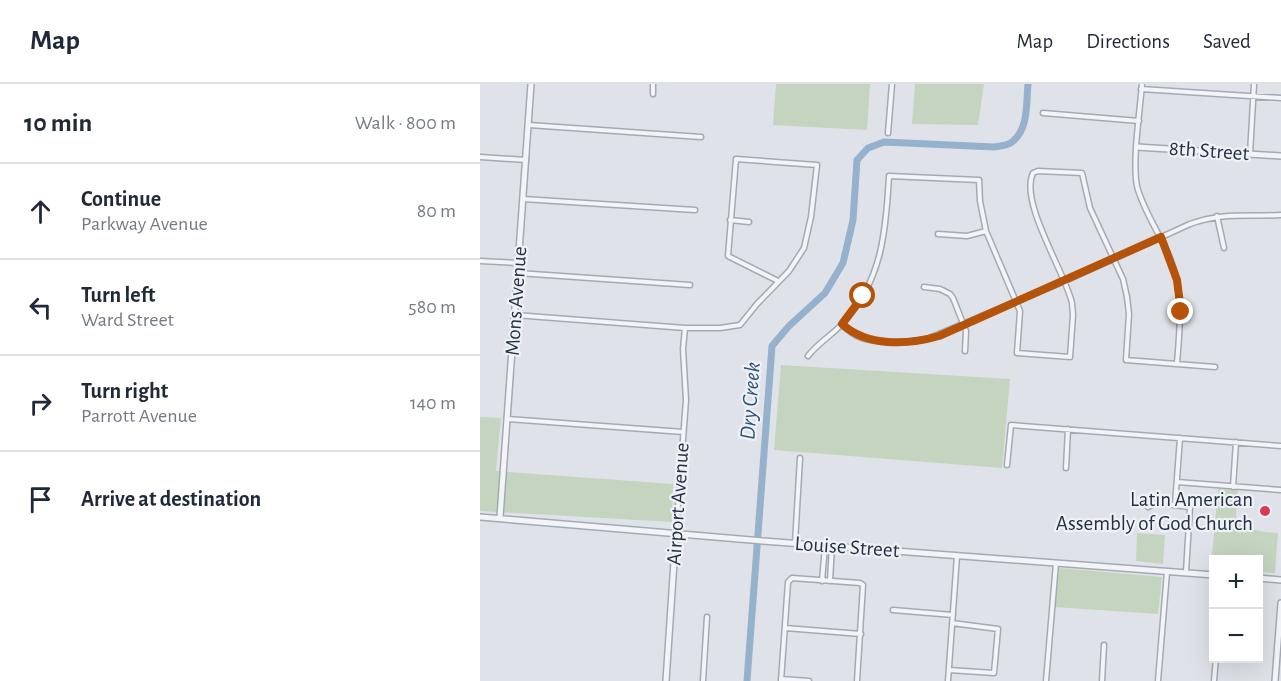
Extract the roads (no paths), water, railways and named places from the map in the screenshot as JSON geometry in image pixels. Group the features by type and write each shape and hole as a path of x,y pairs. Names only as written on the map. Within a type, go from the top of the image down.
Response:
{"street":[{"name":"Mons Avenue","path":"500,518 531,84"},
{"path":"653,84 653,94"},
{"path":"888,133 892,84"},
{"path":"1250,154 1254,84"},
{"path":"1177,363 1180,298 1171,261 1137,185 1137,147 1142,86 1281,98"},
{"path":"1043,113 1139,121"},
{"path":"528,125 701,137"},
{"name":"8th Street","path":"1137,147 1281,156"},
{"path":"480,158 526,160"},
{"path":"515,315 685,327 720,328 740,325 799,257 807,238 817,165 736,159 728,256 778,281"},
{"path":"808,356 842,324 866,289 882,250 889,176 979,180 980,201 986,231 1016,302 1020,318 1017,353 1070,357 1073,309 1071,295 1036,211 1031,192 1032,175 1038,171 1082,172 1090,208 1123,279 1129,305 1126,360 1215,367"},
{"path":"523,199 695,210"},
{"path":"842,324 856,336 864,339 916,342 964,325 1190,224 1217,216 1235,214 1280,216"},
{"path":"1217,216 1224,248"},
{"path":"730,220 749,222"},
{"path":"938,234 967,236 986,231"},
{"path":"480,261 519,263"},
{"path":"518,273 690,285"},
{"path":"924,287 940,289 950,294 964,325 966,335 964,351"},
{"name":"Airport Avenue","path":"666,681 686,400 683,349 685,327"},
{"path":"507,419 683,432"},
{"path":"1007,465 1011,424 1281,446"},
{"path":"1066,468 1068,429"},
{"path":"1175,504 1180,438"},
{"path":"1233,487 1236,442"},
{"path":"795,543 800,458"},
{"path":"1177,482 1281,490"},
{"path":"1148,507 1156,503 1175,504 1188,505 1191,510 1186,572"},
{"name":"Louise Street","path":"480,517 763,541 1209,574"},
{"path":"822,580 829,545"},
{"path":"829,545 830,581"},
{"path":"948,681 957,555"},
{"path":"1046,681 1056,562"},
{"path":"1158,681 1167,571"},
{"path":"1263,578 1281,580"},
{"path":"809,681 781,680 790,580 822,580 863,585 857,681"},
{"path":"1275,681 1281,603"},
{"path":"893,610 953,615"},
{"path":"703,681 707,617"},
{"path":"949,670 994,673 998,629 952,623"},
{"path":"785,628 861,634"},
{"path":"1102,681 1104,645"},
{"path":"1214,681 1216,663"}],"waterway":[{"name":"Dry Creek","path":"747,681 772,346 789,326 825,293 843,263 853,220 857,160 868,148 884,142 994,147 1008,144 1017,137 1024,123 1028,84"}],"place":[{"name":"Latin American Assembly of God Church","path":"1265,511"}]}
